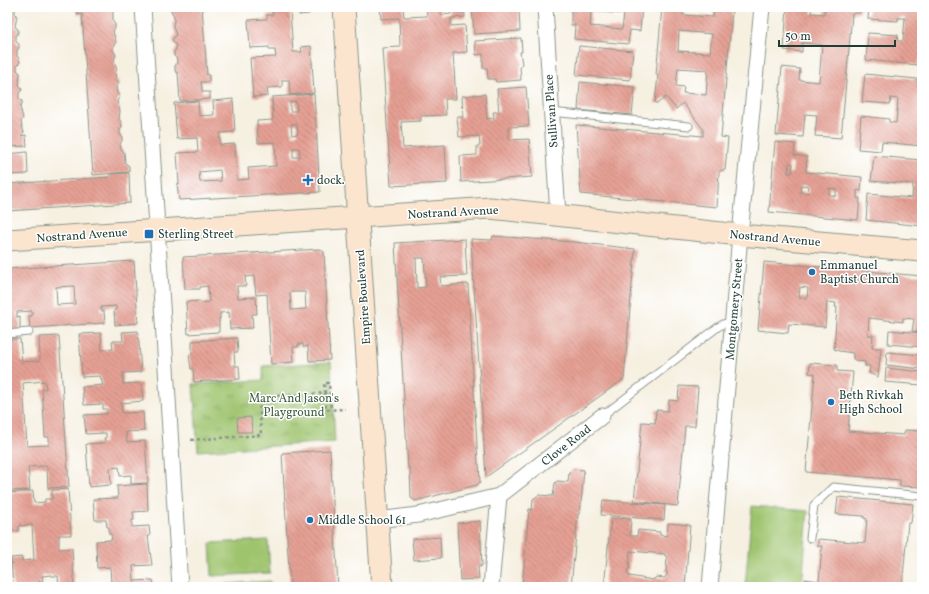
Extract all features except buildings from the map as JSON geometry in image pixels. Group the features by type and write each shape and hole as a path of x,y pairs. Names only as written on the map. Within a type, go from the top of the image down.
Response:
{"main road":[{"name":"Empire Boulevard","path":"344,7 382,587"},
{"name":"Nostrand Avenue","path":"7,240 490,208 740,235 922,251"}],"street":[{"path":"143,7 180,587"},
{"name":"Sullivan Place","path":"545,7 558,215"},
{"name":"Montgomery Street","path":"710,587 732,322 762,7"},
{"name":"Clove Road","path":"378,520 418,515 499,496 602,416"},
{"path":"491,587 499,496"}],"lane":[{"path":"551,112 689,126"},
{"name":"Clove Road","path":"602,416 723,324 732,322"},
{"path":"7,334 29,332"},
{"path":"810,538 814,505 833,487 922,496"}],"path":[{"path":"331,410 329,383 324,383 326,410 331,410 345,409"},
{"path":"191,440 261,435 259,397 325,393"}],"green space":[{"name":"Marc And Jason's Playground","path":"331,362 335,442 198,451 193,384 263,380 263,366"},
{"path":"752,506 808,511 802,587 745,587"},
{"path":"268,540 270,573 212,576 210,543"},
{"path":"270,581 271,587 213,587 213,585"}],"place":[{"name":"dock.","path":"308,180"},
{"name":"Sterling Street","path":"149,234"},
{"name":"Emmanuel Baptist Church","path":"812,272"},
{"name":"Beth Rivkah High School","path":"831,402"},
{"name":"Middle School 61","path":"310,520"}]}
